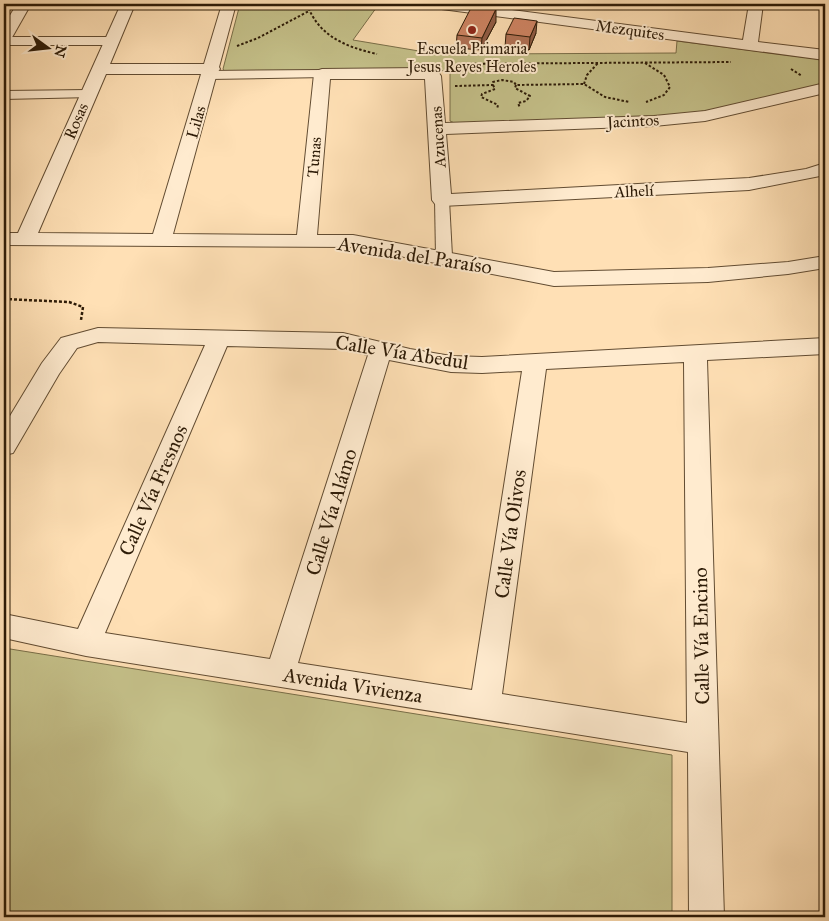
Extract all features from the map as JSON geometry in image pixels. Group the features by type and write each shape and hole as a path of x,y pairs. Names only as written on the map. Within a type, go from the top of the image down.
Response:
{"street":[{"path":"24,4 4,39 112,41"},
{"name":"Rosas","path":"25,239 128,4"},
{"name":"Lilas","path":"161,240 230,4"},
{"name":"Mezquites","path":"434,4 825,55"},
{"path":"750,46 756,4"},
{"path":"99,69 322,74 423,72 436,69"},
{"name":"Azucenas","path":"436,69 434,79 442,200"},
{"name":"Tunas","path":"307,240 322,74"},
{"name":"Jacintos","path":"437,129 654,121 705,116 825,88"},
{"path":"4,95 88,94"},
{"name":"Alhelí","path":"442,200 749,184 825,169"},
{"path":"442,200 444,256"},
{"name":"Avenida del Paraíso","path":"4,239 353,241 444,256 554,279 708,275 788,268 825,262"},
{"name":"Calle Vía Abedul","path":"69,343 98,335 343,341 451,364 535,363 825,346"},
{"name":"Calle Vía Fresnos","path":"86,643 220,337"},
{"path":"4,446 50,369 69,343"},
{"name":"Calle Vía Alámo","path":"280,673 381,350"},
{"name":"Calle Vía Encino","path":"695,354 707,917"},
{"name":"Calle Vía Olivos","path":"485,705 535,363"},
{"name":"Avenida Vivienza","path":"4,626 86,643 703,740"}],"path":[{"path":"307,4 318,27 325,34 378,54"},
{"path":"217,50 258,38 309,11"},
{"path":"436,69 598,62 737,62"},
{"path":"584,84 587,72 598,62"},
{"path":"637,102 654,100 664,95 670,87 668,80 662,73 643,62"},
{"path":"454,79 455,94"},
{"path":"501,113 497,109 498,105 481,97 482,94 495,89 493,82 502,80 514,82 515,88 528,93 530,96 526,101 518,103 519,112"},
{"path":"516,85 584,84 591,90 606,97 632,102"},
{"path":"454,86 493,85"},
{"path":"491,109 497,109"},
{"path":"4,299 69,302 83,307 82,320 69,343"}],"shaded area":[{"path":"240,4 379,4 353,40 425,52 485,54 676,53 677,41 825,60 825,84 728,108 673,115 457,124 450,121 450,71 404,69 225,72 223,69"},
{"path":"4,648 672,755 672,917 4,917"}],"building":[{"path":"472,6 496,9 482,38 457,35"},
{"path":"514,18 537,21 530,37 506,34"}],"place":[{"name":"Escuela Primaria Jesus Reyes Heroles","path":"472,30"}]}
